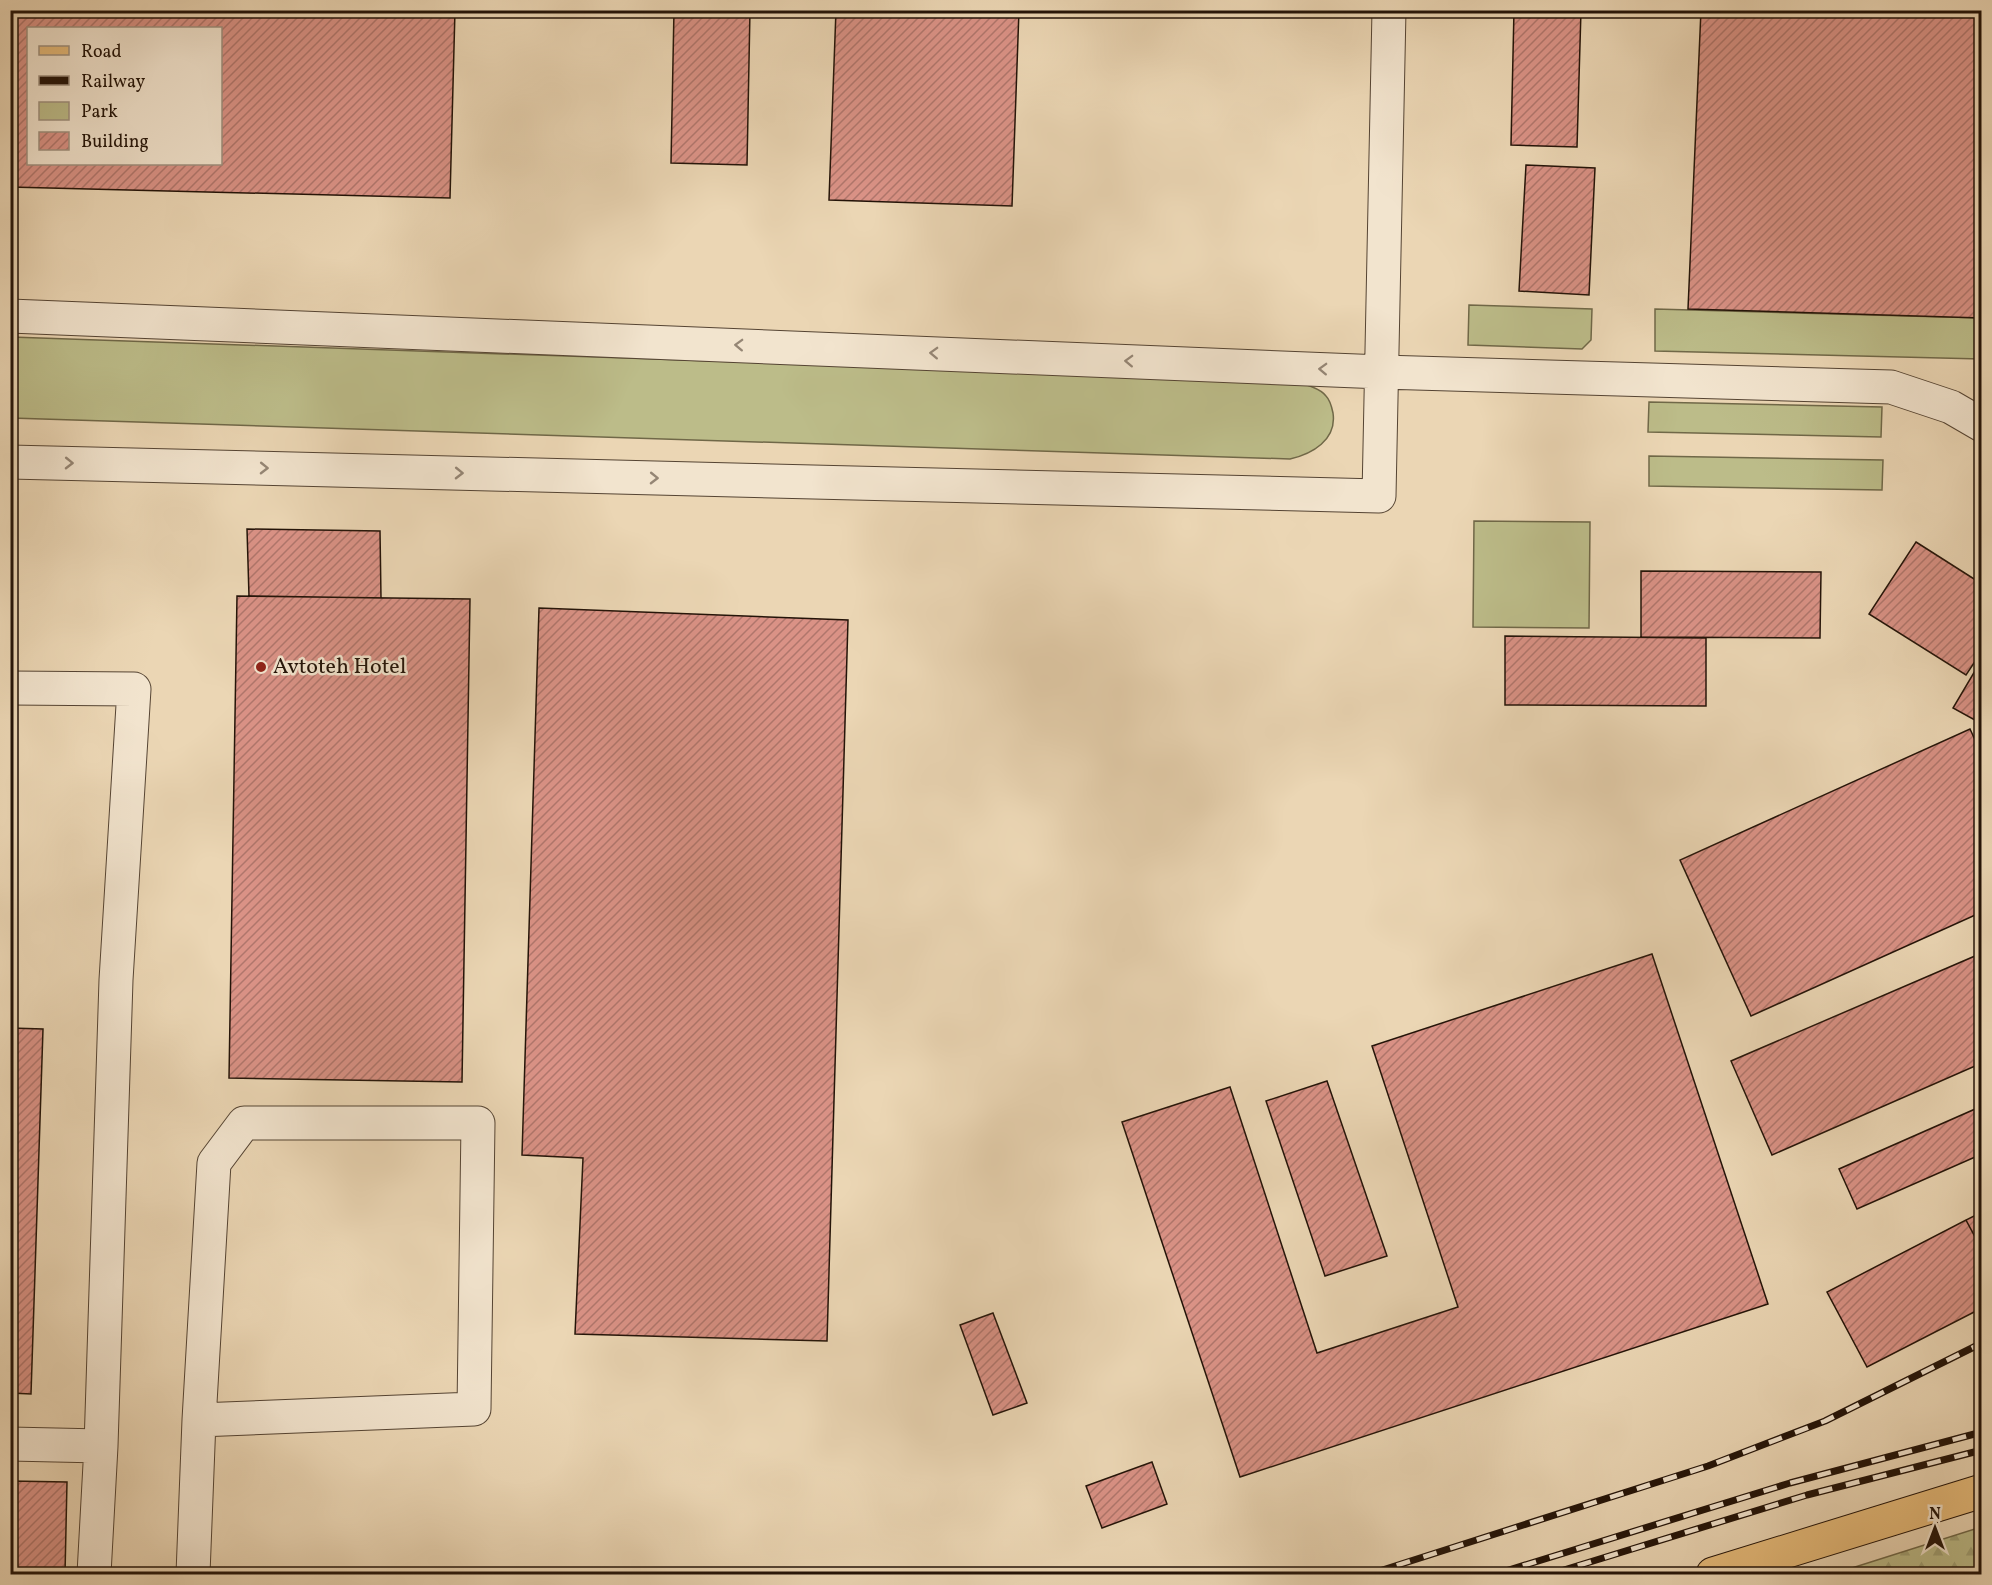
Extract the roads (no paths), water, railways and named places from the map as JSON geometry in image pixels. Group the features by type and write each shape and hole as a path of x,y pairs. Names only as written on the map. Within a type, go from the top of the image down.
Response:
{"main road":[{"path":"1713,1575 1982,1491"}],"lane":[{"path":"10,462 1379,496 1389,10"},
{"path":"10,315 1382,372 1891,387 1951,407 1982,425"},
{"path":"10,688 134,689 116,980 101,1446 94,1575"},
{"path":"193,1575 199,1420 213,1163 244,1123 478,1123 474,1409 199,1420"},
{"path":"10,1444 101,1446"}],"railway":[{"path":"1370,1574 1708,1466 1825,1421 1982,1343"},
{"path":"1496,1574 1790,1483 1982,1432"},
{"path":"1551,1574 1807,1495 1982,1450"}],"place":[{"name":"Avtoteh Hotel","path":"261,667"}]}
